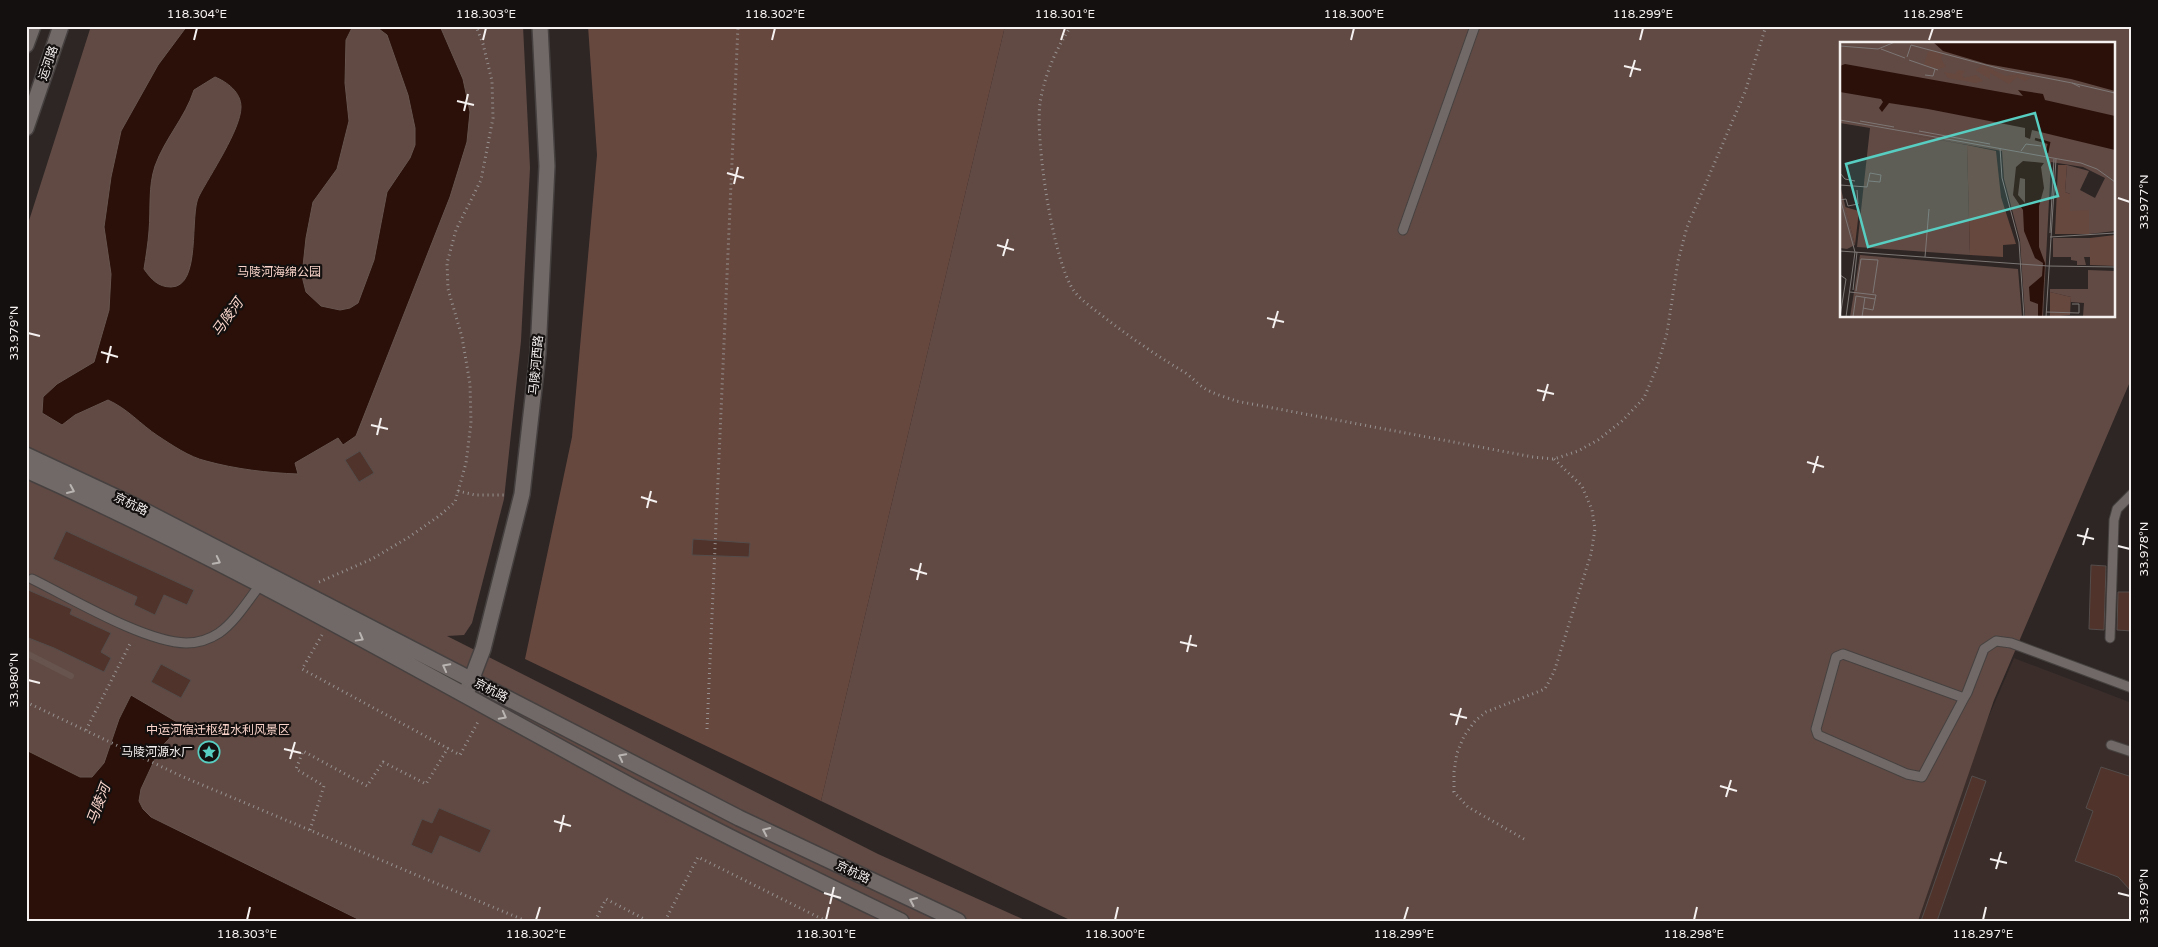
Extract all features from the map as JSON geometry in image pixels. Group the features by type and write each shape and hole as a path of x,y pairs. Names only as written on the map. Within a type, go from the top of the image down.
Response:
{"street":[{"path":"26,46 33,26"},
{"name":"运河路","path":"26,128 61,26"},
{"name":"马陵河西路","path":"465,695 483,649 522,494 538,352 547,166 540,26"},
{"name":"京杭路","path":"26,455 138,507 739,818 958,921"},
{"name":"京杭路","path":"26,470 111,508 261,584 634,787 901,921"}],"lane":[{"path":"1403,230 1475,26"},
{"path":"2110,638 2114,520 2117,509 2132,494"},
{"path":"32,579 137,630 164,639 186,643 202,641 219,633 236,616 261,584"},
{"path":"1964,698 1843,654 1836,658 1816,729 1818,735 1907,774 1922,777 1964,698 1984,649 1996,641 2011,643 2132,688"},
{"path":"2111,745 2132,752"}],"path":[{"path":"299,590 372,559 409,537 455,502 466,463 471,423 470,384 462,337 448,289 447,263 456,230 481,180 493,118 492,81 483,44 476,26"},
{"path":"707,729 738,26"},
{"path":"1070,26 1058,46 1048,70 1040,104 1040,128 1050,221 1063,265 1074,291 1158,358 1186,373 1205,389 1236,401 1533,457 1554,459 1578,451 1598,440 1622,421 1644,398 1657,367 1666,333 1678,261 1687,226 1745,92 1766,26"},
{"path":"1524,840 1468,808 1454,792 1454,772 1457,753 1464,736 1475,721 1486,712 1545,689 1554,672 1592,554 1595,529 1592,510 1582,486 1554,459"},
{"path":"458,492 475,495 522,494"},
{"path":"86,730 137,630"},
{"path":"324,632 302,670 460,755 487,707"},
{"path":"26,702 181,776 526,921"},
{"path":"310,830 324,786 296,769 303,752 367,786 383,762 426,784 448,748"},
{"path":"665,921 698,857 826,921"},
{"path":"595,921 606,899 648,921"}],"shaded area":[{"path":"588,26 1005,26 821,801 525,659 572,437 597,155"},
{"path":"2014,658 2132,703 2132,921 1918,921 1982,732"}],"green space":[{"path":"91,26 523,26 530,168 521,341 504,499 472,623 464,635 447,636 878,854 1027,921 26,921 26,230"},
{"path":"1005,26 2132,26 2132,377 1994,700 1918,921 1072,921 821,801"}],"water":[{"path":"187,26 353,26 346,40 345,83 349,121 337,169 313,202 306,238 302,276 306,292 321,306 340,310 350,308 358,303 374,260 387,192 410,158 415,145 415,128 408,95 387,35 375,26 440,26 463,79 470,112 467,142 450,197 356,436 343,445 338,438 295,463 298,474 263,472 217,464 187,454 108,400 75,415 62,425 42,413 43,397 57,384 94,362 109,310 111,274 104,227 111,177 121,131 158,65","holes":["215,77 232,88 239,97 240,116 231,139 199,196 196,205 191,263 187,275 181,284 171,287 162,286 152,279 144,269 148,245 151,182 155,166 164,146 186,110 194,90"]},
{"path":"131,695 177,722 169,739 160,748 141,789 139,801 143,809 151,817 362,921 26,921 26,750 80,777 92,777 104,763 119,719"}],"building":[{"path":"360,451 374,473 359,482 345,460"},
{"path":"66,531 194,590 187,605 164,595 155,615 134,605 137,597 53,559"},
{"path":"693,539 750,543 749,557 692,555"},
{"path":"2091,565 2106,566 2104,630 2089,629"},
{"path":"26,589 72,609 70,614 111,633 101,652 111,658 104,672 26,637"},
{"path":"2118,592 2132,592 2132,631 2117,630"},
{"path":"161,664 191,680 181,698 151,682"},
{"path":"2101,767 2132,777 2132,892 2118,877 2075,861 2093,811 2086,808"},
{"path":"1972,776 1986,781 1937,921 1921,921"},
{"path":"439,808 491,830 480,853 440,836 432,854 411,845 422,819 432,823"}],"waterway":[{"name":"马陵河","path":"26,653 71,676"}],"place":[{"name":"马陵河源水厂","path":"209,752"}],"park label":[{"name":"马陵河海绵公园","path":"279,272"},
{"name":"中运河宿迁枢纽水利风景区","path":"218,730"}]}
